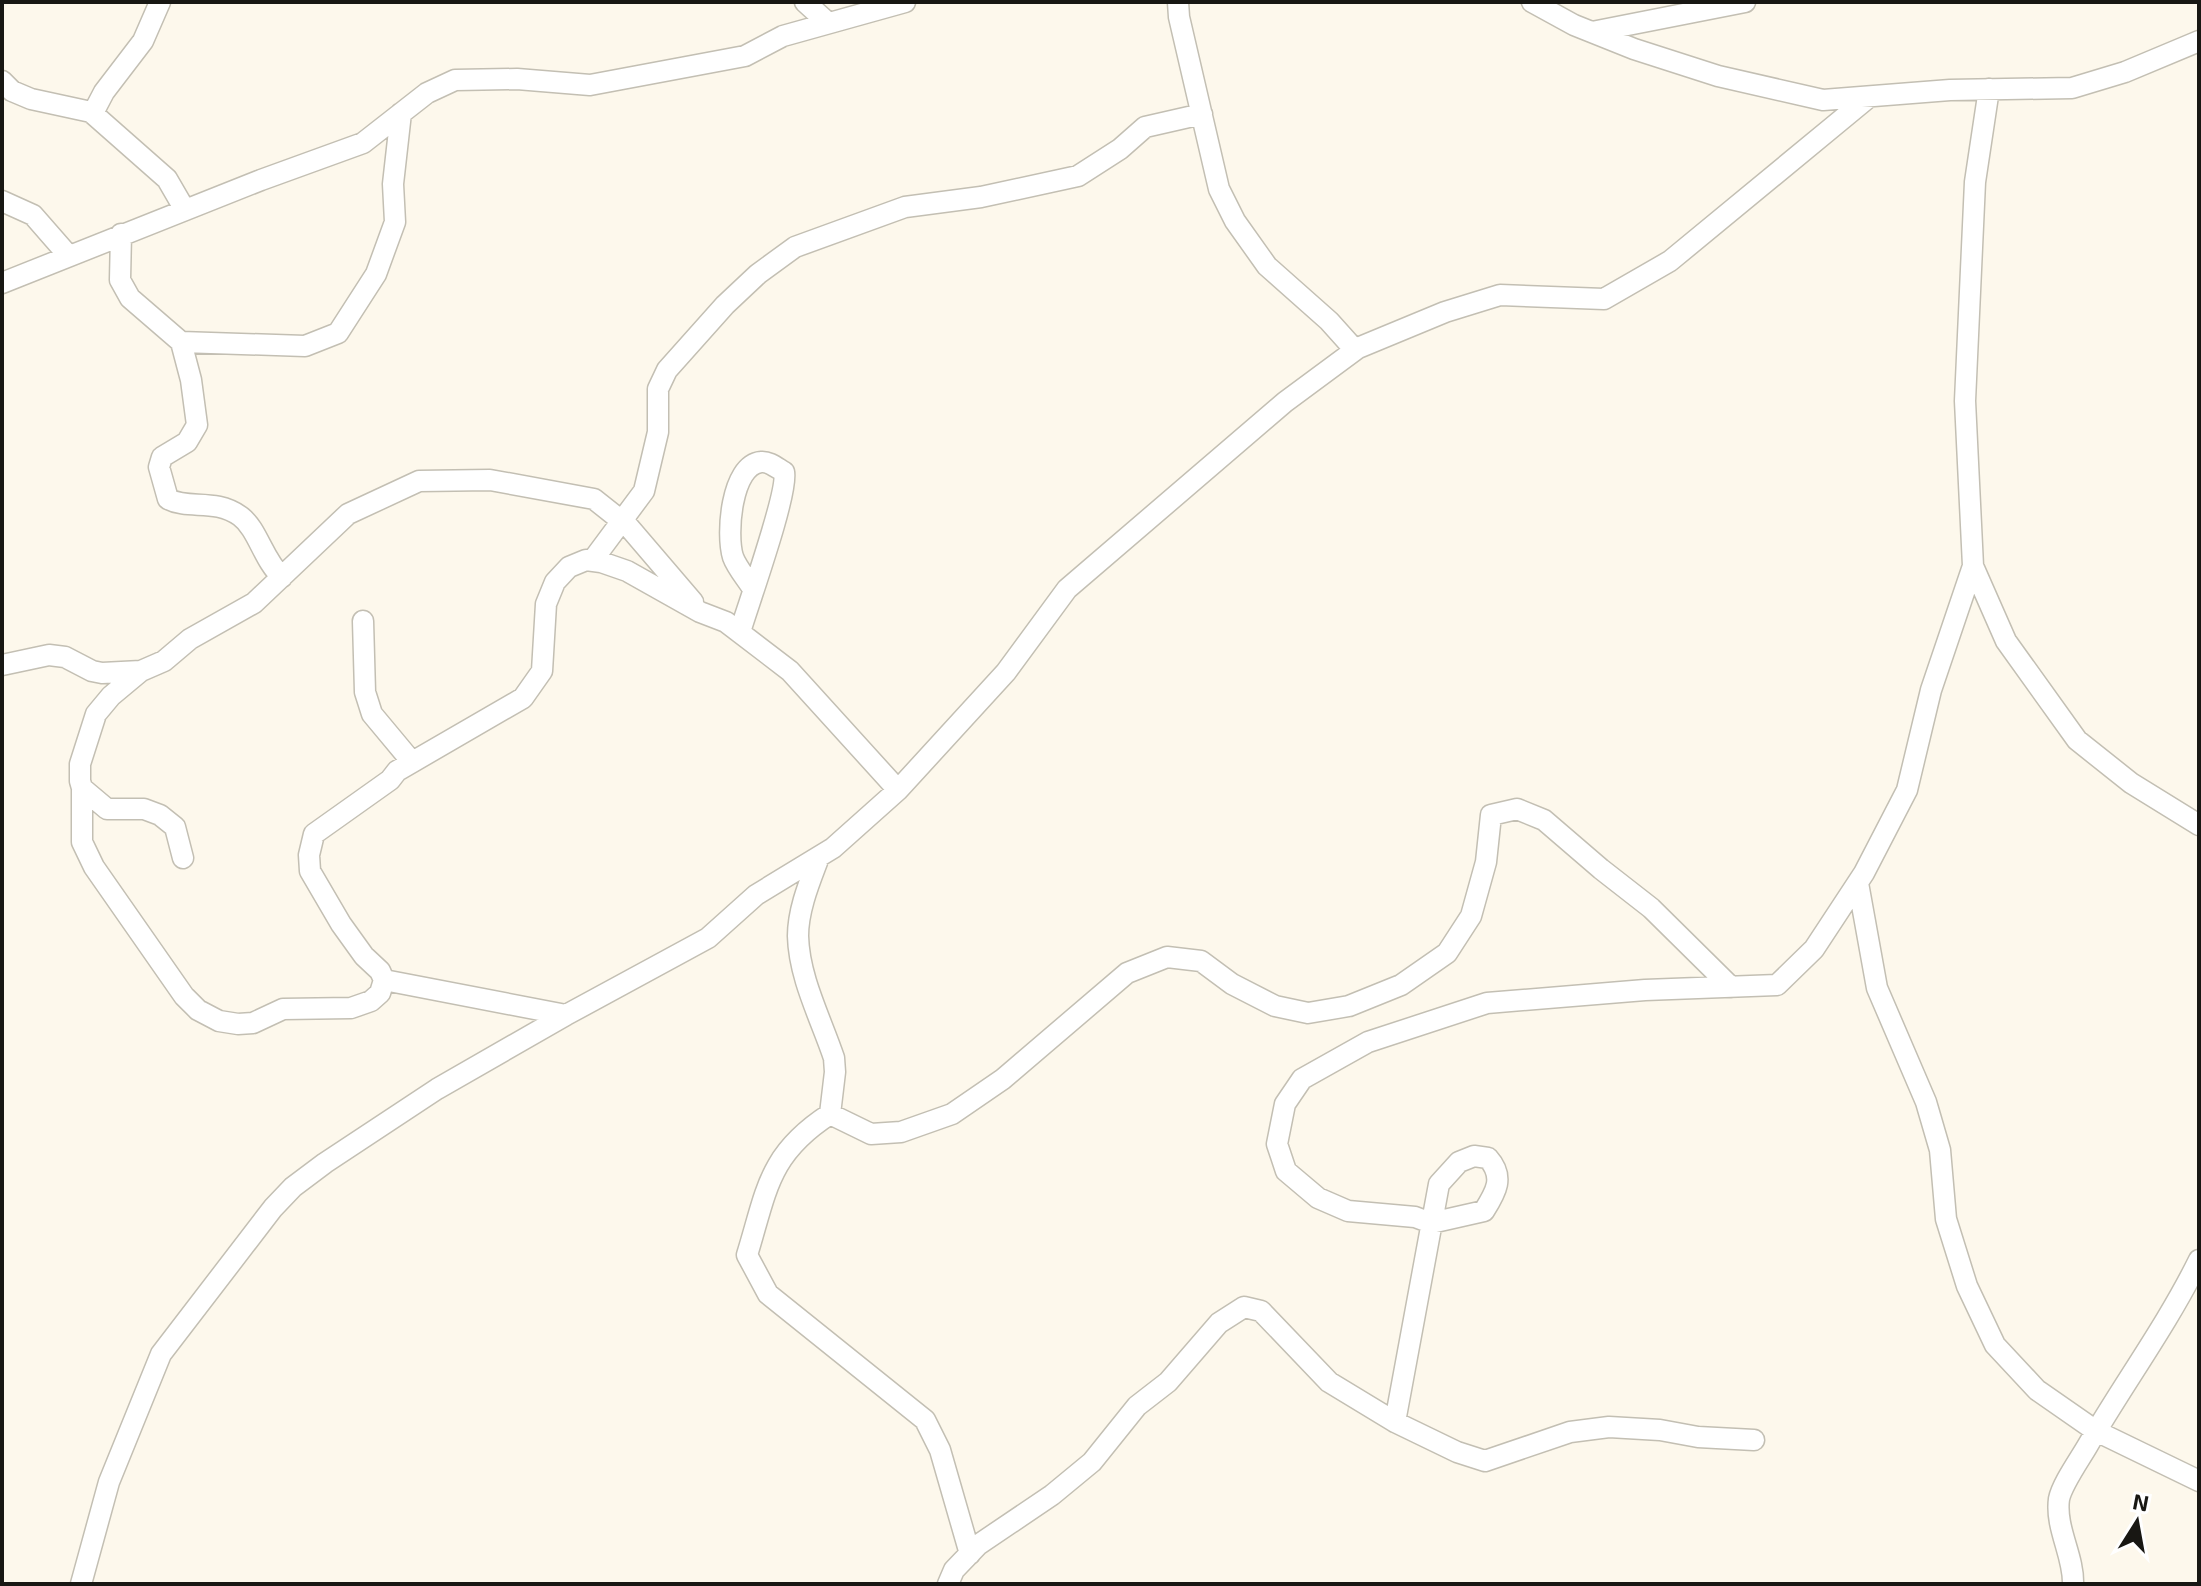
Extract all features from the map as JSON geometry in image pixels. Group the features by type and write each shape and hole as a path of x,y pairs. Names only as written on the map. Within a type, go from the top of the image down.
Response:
{"street":[{"path":"93,113 104,92 143,41 160,2"},
{"path":"805,2 827,22"},
{"path":"2,283 121,234 363,143 427,93 455,80 517,79 590,85 745,56 783,36 905,2"},
{"path":"1178,2 1219,189 1235,221 1267,266 1329,321 1355,350"},
{"path":"1532,2 1592,32 1718,76 1823,100 1989,89 2072,88 2125,72 2199,41"},
{"path":"1592,32 1745,2"},
{"path":"2,81 12,91 31,99 93,113 167,179 185,210"},
{"path":"1989,89 1975,182 1965,401 1973,566 2006,641 2077,740 2131,783 2199,825"},
{"path":"81,1584 109,1482 161,1354 273,1208 293,1187 437,1089 708,938 756,895 819,857 864,823 1006,672 1067,589 1285,402 1355,350 1401,329 1500,295 1604,299 1670,261 1869,97"},
{"path":"121,234 120,280 130,298 181,342 305,346 338,333 376,274 395,222 393,184 401,113"},
{"path":"592,561 644,491 658,432 658,389 667,370 743,287 780,257 795,247 905,207 981,197 1078,176 1111,155 1145,127 1202,114"},
{"path":"2,201 33,215 68,255"},
{"path":"181,342 191,380 197,425 187,442 162,457 159,467 168,499 217,505 240,516 264,556 282,577"},
{"path":"740,632 753,589 786,479 784,472 765,461 746,469 730,514 733,556 753,589"},
{"path":"700,612 622,520 594,499 490,480 419,481 348,514 254,603 190,639 164,661 141,671 111,696 96,714 80,764 82,842 94,867 177,988 198,1010 219,1021 238,1024 253,1023 283,1009 351,1008 371,1001 380,993 384,980 341,924 310,871 309,855 314,834 412,762 523,698 542,671 546,604 555,582 569,567 592,561 627,571 700,612 726,622 740,632 790,671 898,790"},
{"path":"1395,1422 1431,1223 1415,1217 1348,1211 1318,1198 1286,1171 1277,1144 1285,1104 1302,1079 1368,1042 1487,1003 1645,990 1777,985 1814,949 1858,883 1907,790 1931,690 1973,566"},
{"path":"363,621 365,692 372,714 412,762"},
{"path":"2,665 49,655 65,657 102,673 141,671"},
{"path":"82,788 107,809 144,809 160,815 175,827 183,858"},
{"path":"830,1114 871,1134 901,1132 952,1114 1003,1079 1127,973 1167,957 1201,961 1232,984 1275,1006 1308,1013 1349,1006 1401,985 1447,953 1471,916 1486,862 1491,815 1517,809 1544,820 1651,908 1731,987"},
{"path":"819,857 805,895 798,935 805,975 834,1058 830,1114 791,1144 774,1168 747,1255 768,1294 925,1420 940,1450 970,1554"},
{"path":"1858,883 1877,988 1926,1102 1940,1150 1946,1219 1967,1286 1995,1345 2037,1390 2096,1431 2199,1481"},
{"path":"384,980 566,1015"},
{"path":"2073,1584 2073,1567 2062,1528 2059,1499 2096,1431 2176,1307 2199,1260"},
{"path":"948,1584 954,1570 978,1545 1052,1495 1092,1462 1137,1406 1168,1382 1219,1323 1244,1307 1261,1311 1329,1382 1395,1422 1457,1452 1485,1461 1570,1432 1609,1427 1754,1440"}]}
